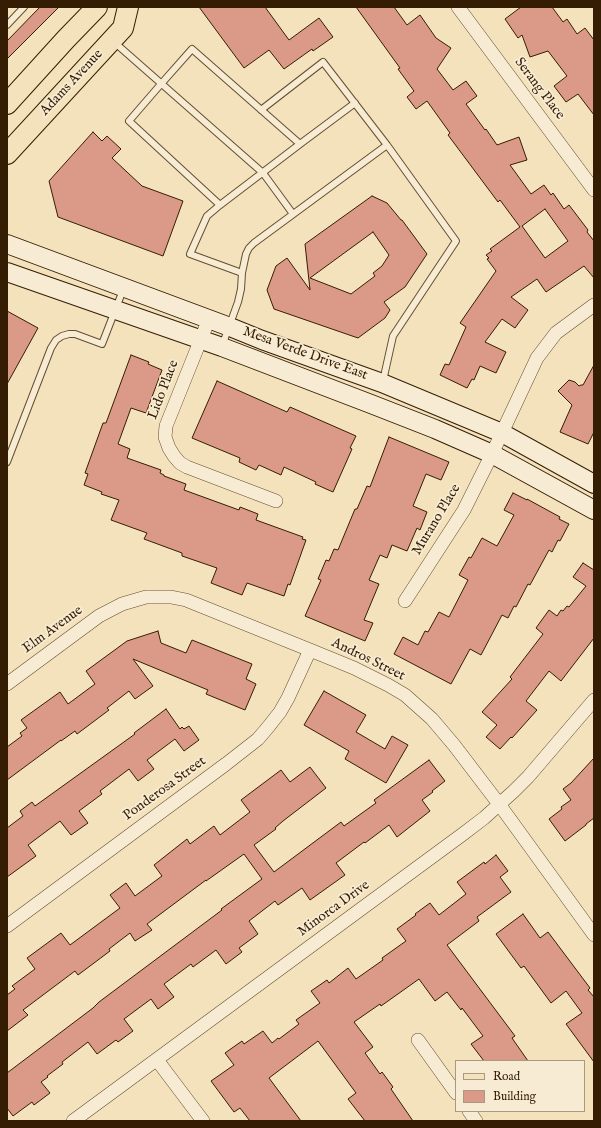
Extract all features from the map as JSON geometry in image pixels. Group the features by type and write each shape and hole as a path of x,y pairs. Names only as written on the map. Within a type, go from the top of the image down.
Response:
{"main road":[{"path":"7,104 66,38 97,7"},
{"name":"Adams Avenue","path":"7,154 123,28 128,7"}],"street":[{"name":"Serang Place","path":"458,7 594,190"},
{"name":"Mesa Verde Drive East","path":"7,244 262,340 382,383 502,433 594,484"},
{"name":"Mesa Verde Drive East","path":"7,272 222,347 435,429 492,454 594,510"},
{"path":"492,454 543,348 556,333 594,305"},
{"name":"Lido Place","path":"209,319 166,426 165,437 169,448 180,463 187,467 276,501"},
{"name":"Murano Place","path":"405,601 464,510 492,454"},
{"name":"Andros Street","path":"99,616 122,604 146,597 171,597 186,600 354,668 405,695 432,719 454,745 499,804 594,935"},
{"name":"Elm Avenue","path":"7,684 99,616"},
{"name":"Ponderosa Street","path":"7,926 258,739 280,712 310,650"},
{"name":"Minorca Drive","path":"73,1121 463,834 528,777 594,700"},
{"path":"418,1040 455,1092"},
{"path":"157,1060 203,1121"},
{"path":"470,1112 476,1121"}],"lane":[{"path":"7,25 23,8"},
{"path":"111,40 263,173 293,214"},
{"path":"220,205 129,121 192,49 300,144"},
{"path":"261,110 324,62 387,145 456,241 393,336 382,383"},
{"path":"242,274 190,254 207,216 355,103"},
{"path":"222,347 238,302 246,254 249,248 387,145"},
{"path":"7,462 56,340 62,336 75,334 102,344 124,288"}],"building":[{"path":"40,7 59,7 7,59 7,41"},
{"path":"199,7 265,7 289,40 319,18 333,37 313,51 312,49 284,69 269,50 244,68"},
{"path":"356,7 394,7 407,25 420,15 436,38 451,48 437,69 453,90 466,81 477,96 466,104 497,145 519,137 527,160 510,165 531,194 544,185 551,195 553,193 564,209 569,205 588,230 587,232 594,241 594,278 584,266 546,292 537,279 511,297 528,310 515,328 502,319 485,342 506,352 496,373 480,366 474,380 472,379 467,388 440,375 445,364 449,365 466,327 460,323 496,271 487,259 489,258 486,255 492,251 490,249 520,227 500,200 498,202 448,135 450,133 427,101 416,109 407,97 414,91 398,69 400,68","holes":["545,209 568,241 545,258 522,226"]},
{"path":"521,7 552,7 563,22 567,19 577,34 585,28 594,40 594,115 578,94 566,102 554,86 567,76 548,51 530,57 522,35 518,38 505,19"},
{"path":"93,132 102,141 107,136 121,149 112,158 142,186 183,201 163,256 58,217 49,181"},
{"path":"372,196 387,203 402,220 427,254 405,287 384,302 390,310 385,318 358,338 274,309 267,290 276,266 287,258 310,290 305,244","holes":["373,232 389,255 382,266 373,273 375,276 351,294 310,278"]},
{"path":"7,311 38,328 7,384"},
{"path":"131,355 149,362 148,364 162,370 146,413 131,408 118,444 130,449 127,458 161,470 160,473 164,476 186,484 184,490 239,510 240,507 258,514 256,520 303,537 302,539 306,540 290,585 288,584 284,596 247,583 242,595 211,583 217,568 182,556 182,553 144,539 147,533 111,520 119,500 101,494 102,492 84,485 88,474 85,473 103,423 106,423"},
{"path":"594,365 594,432 588,444 560,432 572,405 558,391 569,380 575,382 579,386 583,385"},
{"path":"217,381 287,412 290,407 356,436 350,448 352,449 333,492 284,467 281,475 259,465 256,470 239,462 240,458 192,438"},
{"path":"389,437 449,462 441,480 426,474 413,506 427,512 420,530 417,528 407,551 392,545 387,558 380,555 369,580 379,584 364,620 373,623 365,641 305,616 321,580 318,579 326,560 329,561 334,549 338,550 355,509 357,509 367,486 370,487"},
{"path":"513,493 560,517 559,519 569,524 552,552 549,550 530,585 528,584 516,607 514,606 508,618 502,615 481,655 470,649 451,684 394,654 403,637 418,645 425,631 428,632 439,612 449,617 468,580 459,575 469,557 471,558 482,538 497,546 514,515 504,510"},
{"path":"583,563 594,570 594,638 561,681 549,671 526,701 537,710 500,749 486,737 497,725 482,712 512,679 510,677 543,634 536,628 549,610 557,616 561,610 563,611 567,606 569,607 586,586 573,577"},
{"path":"158,631 161,643 186,653 192,640 252,664 246,679 256,684 245,710 206,694 208,690 133,659 153,686 135,699 129,691 107,708 109,710 77,734 75,731 61,740 7,780 7,747 22,736 20,733 27,728 21,720 60,692 68,704 95,684 86,671 127,641"},
{"path":"324,691 366,715 356,732 385,749 392,736 408,745 386,783 345,759 349,751 304,725"},
{"path":"166,709 180,729 182,727 184,729 189,726 199,740 184,751 175,739 147,760 154,769 138,781 129,769 100,791 102,794 79,811 88,823 71,835 60,821 28,845 36,856 7,877 7,828 23,816 20,811 32,802 35,806 135,734 134,733"},
{"path":"594,758 594,818 565,841 549,819 562,809 561,807 571,800 563,789 571,783"},
{"path":"429,760 445,781 422,800 430,811 397,837 389,825 365,843 364,842 336,863 345,875 310,900 302,888 278,905 275,901 249,921 258,934 239,948 242,952 226,964 216,950 193,967 191,964 164,984 174,997 158,1009 151,999 124,1019 133,1031 118,1042 116,1040 97,1054 88,1042 62,1062 63,1064 41,1082 50,1093 34,1105 32,1102 13,1116 7,1108 7,1073 262,879 244,854 147,924 152,930 135,941 130,933 109,949 110,951 78,975 75,971 23,1010 28,1015 7,1031 7,995 15,989 12,986 35,969 27,958 61,933 70,945 120,908 110,895 126,883 135,896 162,876 154,865 187,839 190,844 214,826 220,835 250,812 241,800 281,770 290,782 310,767 326,788 254,845 274,872 341,822 344,826 376,803 374,800"},
{"path":"496,855 508,871 500,877 511,892 477,917 479,921 447,945 515,1036 512,1038 527,1060 483,1060 471,1044 483,1036 462,1008 461,1010 447,992 435,1001 419,979 381,1006 380,1004 354,1022 373,1047 365,1053 380,1074 382,1072 393,1087 391,1089 413,1121 365,1121 348,1099 356,1093 318,1041 269,1078 301,1121 250,1121 240,1108 234,1112 211,1081 234,1065 225,1053 242,1041 244,1044 263,1031 272,1043 278,1038 279,1039 299,1024 296,1020 320,1003 311,991 327,980 329,983 348,968 356,979 383,960 382,958 406,941 397,929 430,903 439,915 466,894 457,882 484,862 485,864"},
{"path":"523,914 540,938 548,932 590,988 588,990 594,997 594,1062 566,1024 582,1013 566,991 551,1003 524,966 521,968 496,934"}]}
